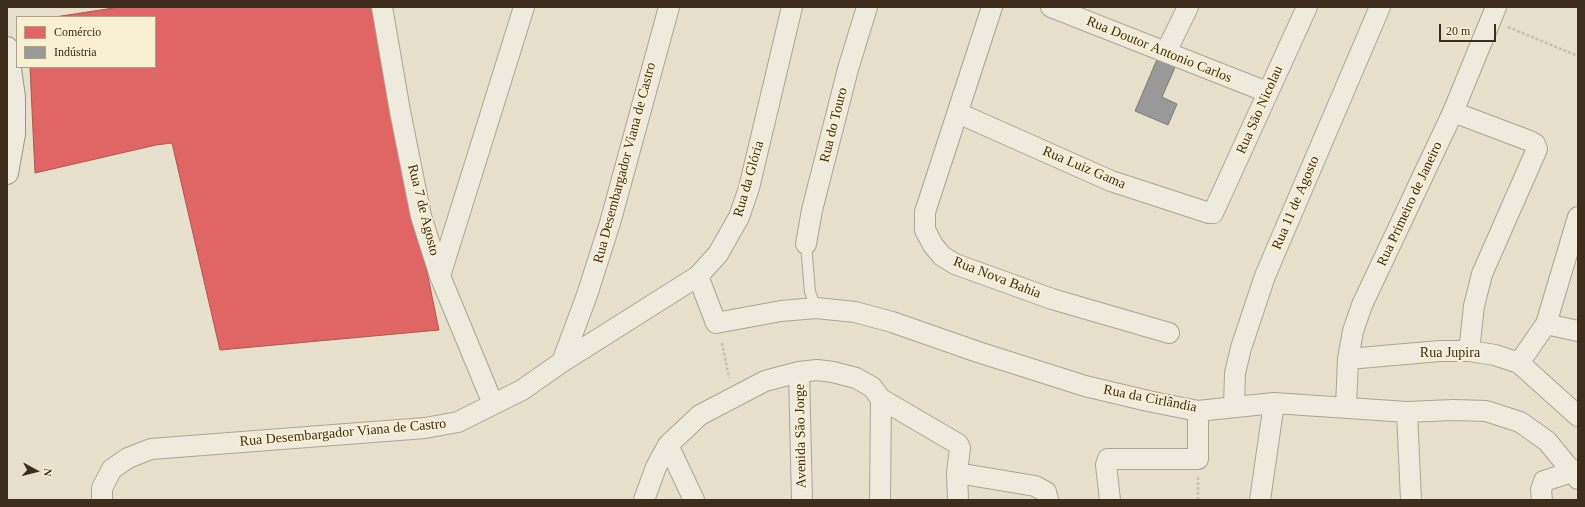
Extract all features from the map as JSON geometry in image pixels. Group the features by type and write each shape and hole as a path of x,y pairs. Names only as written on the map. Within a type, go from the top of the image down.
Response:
{"main road":[{"path":"7,48 14,134 7,173"}],"street":[{"name":"Rua 7 de Agosto","path":"382,7 400,111 421,216 440,276 492,404"},
{"path":"440,276 524,7"},
{"name":"Rua Desembargador Viana de Castro","path":"102,500 102,488 112,469 128,458 151,449 425,428 458,422 522,390 562,362 587,295 612,216 669,7"},
{"name":"Rua da Glória","path":"562,362 698,276 718,254 739,217 749,188 792,7"},
{"name":"Rua do Touro","path":"806,244 812,210 844,84 867,7"},
{"name":"Rua Nova Bahia","path":"992,7 925,212 925,230 932,245 942,256 954,264 1052,299 1169,333"},
{"name":"Rua Doutor Antonio Carlos","path":"1051,7 1267,92"},
{"path":"1166,52 1188,7"},
{"name":"Rua São Nicolau","path":"1213,213 1307,7"},
{"name":"Rua 11 de Agosto","path":"1234,406 1235,373 1241,348 1265,276 1380,7"},
{"name":"Rua Primeiro de Janeiro","path":"1346,407 1348,359 1353,331 1362,305 1453,112 1493,14"},
{"path":"1453,112 1530,141 1537,148 1482,274 1474,306 1469,351"},
{"name":"Rua Luiz Gama","path":"958,113 1111,181 1213,213"},
{"path":"1519,364 1546,324 1578,217"},
{"name":"Rua da Cirlândia","path":"698,276 716,323 781,311 816,308 855,312 892,322 978,352 1085,386 1198,411 1234,406 1274,403 1407,412 1453,410 1486,411 1520,422 1547,440 1577,474"},
{"path":"1546,324 1578,331"},
{"name":"Rua Jupira","path":"1348,359 1440,351 1469,351 1495,355 1519,364 1578,416"},
{"path":"644,500 656,467 668,445 700,415 765,381 799,372 833,372 856,378 872,387 881,399 958,444 960,448 957,473 958,500"},
{"name":"Avenida São Jorge","path":"799,372 802,500"},
{"path":"880,500 881,399"},
{"path":"1260,500 1274,403"},
{"path":"1110,500 1106,465 1108,459 1198,459 1198,411"},
{"path":"1407,412 1411,500"},
{"path":"668,445 694,500"},
{"path":"957,473 1035,486 1046,492 1048,500"},
{"path":"1542,492 1548,480 1577,474"}],"lane":[{"path":"806,244 810,292 816,308"}],"path":[{"path":"1493,14 1578,56"},
{"path":"722,343 732,399"}],"building: Comércio":[{"path":"120,7 372,7 439,330 220,350 172,143 156,145 35,173 30,68 156,68 156,16 62,16"}],"building: Indústria":[{"path":"1158,57 1176,65 1162,97 1177,104 1168,125 1135,111"}]}
